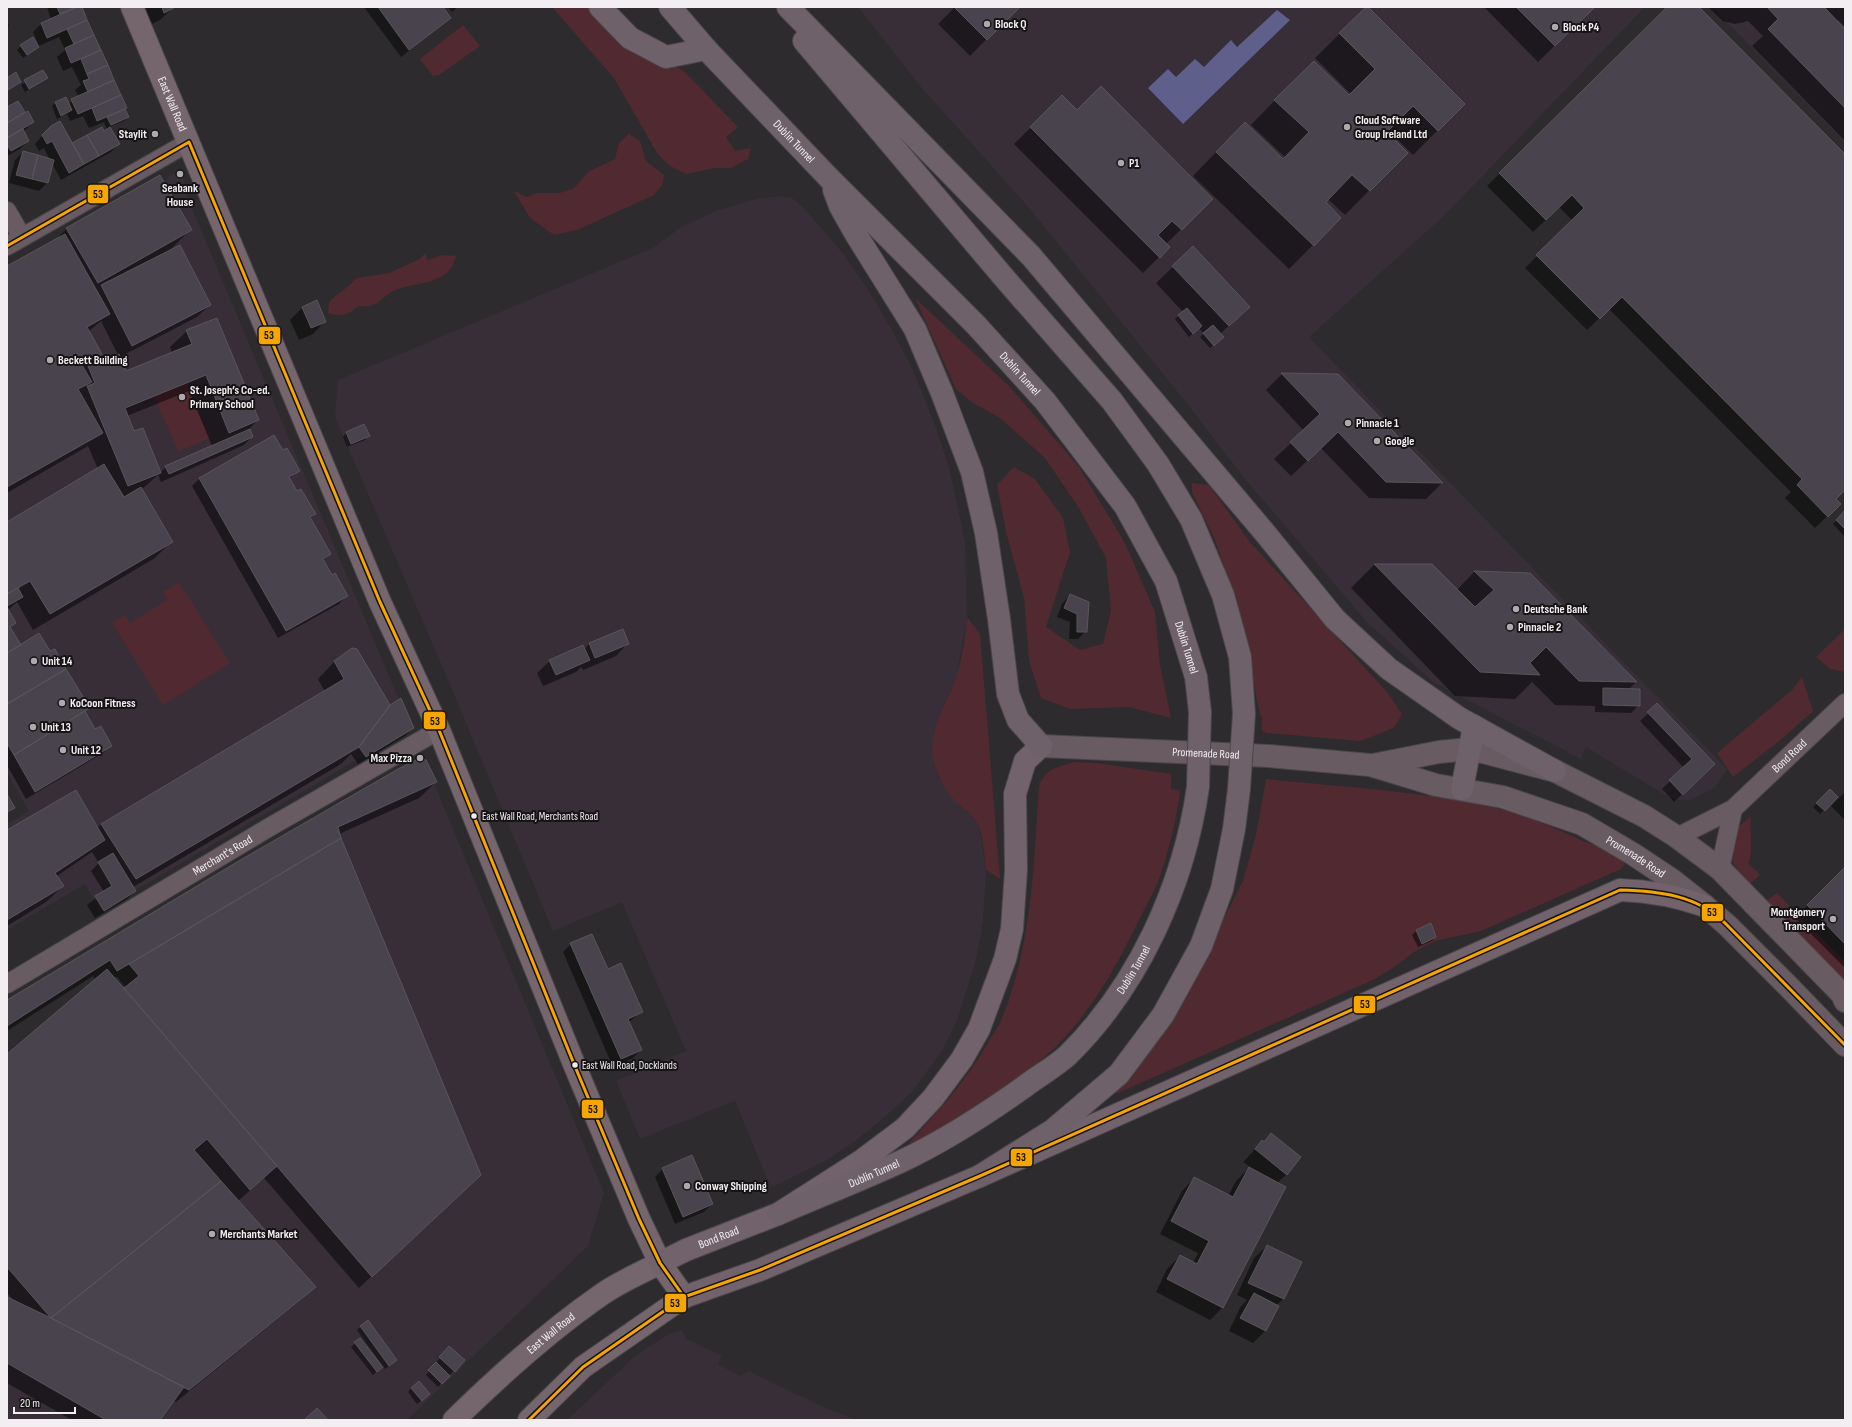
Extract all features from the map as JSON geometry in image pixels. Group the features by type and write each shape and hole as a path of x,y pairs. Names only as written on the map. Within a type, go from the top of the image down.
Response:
{"highway":[{"path":"600,7 630,38 666,57 706,49"},
{"name":"Dublin Tunnel","path":"670,7 706,49 829,178 976,325 1045,401 1125,506 1166,581 1196,677 1200,712 1198,787 1194,810 1180,865 1155,930 1115,1001 1067,1056 1009,1098 961,1129 904,1160 778,1214"},
{"path":"777,7 831,75 944,208 1112,401 1158,464 1191,519 1223,595 1240,658 1244,714 1239,789 1234,829 1222,889 1200,946 1163,1015 1119,1074 1053,1130 980,1176"},
{"path":"788,7 1031,256 1335,619 1389,669 1459,718 1555,771"},
{"path":"829,178 840,206 857,236 915,329 972,472 986,533 1008,694 1018,720 1042,746"},
{"path":"1462,789 1474,726"},
{"name":"Bond Road","path":"660,1263 686,1250 778,1214 861,1162 905,1128 932,1098 958,1065 980,1029 1004,959 1012,928 1016,870 1015,794 1025,761 1042,746"},
{"path":"684,1297 760,1270 980,1176 1620,890 1659,892 1680,897 1705,906"}],"main road":[{"name":"East Wall Road","path":"132,7 380,602 439,730 574,1064 639,1219 660,1263 684,1297"},
{"name":"East Wall Road","path":"454,1420 478,1397 567,1320 602,1294 660,1263"},
{"path":"529,1420 583,1367 684,1297"}],"street":[{"path":"7,211 14,242 189,142"},
{"name":"Bond Road","path":"1677,837 1733,809 1845,703"},
{"name":"Merchant's Road","path":"7,984 268,828 439,730"},
{"name":"Promenade Road","path":"1042,746 1269,756 1370,766 1436,785 1503,797 1582,824 1633,854 1672,880 1705,906 1789,987 1845,1045"},
{"name":"Promenade Road","path":"1370,766 1439,752 1469,751 1483,752 1555,771 1644,816 1677,837 1720,869 1844,997"},
{"path":"1720,869 1733,809"}],"shaded area":[{"path":"552,7 592,7 646,52 684,71 738,127 726,137 735,151 751,148 748,159 731,168 715,168 686,174 670,166 657,153 614,78"},
{"path":"858,7 1645,7 1444,216 1309,337 1727,769 1715,787 1689,801 1670,798 1586,747 1581,759 1433,682 1367,622 1245,479 1185,401 1030,209 921,87"},
{"path":"1712,7 1845,7 1845,143"},
{"path":"463,25 480,46 439,75 433,76 420,59"},
{"path":"629,134 640,141 646,161 664,175 662,185 654,195 577,230 554,235 530,218 514,191 527,197 537,193 560,193 574,188 588,172 615,159 619,143"},
{"path":"171,174 177,174 184,179 183,187 411,728 100,911 85,884 7,930 7,824 29,811 7,773 7,273 165,181"},
{"path":"779,196 792,198 802,206 841,251 867,288 892,330 913,370 935,425 949,467 965,541 967,617 957,675 941,713 934,736 933,757 938,777 957,802 978,824 986,870 983,921 976,960 957,1021 942,1051 912,1092 886,1116 854,1142 825,1161 771,1188 735,1101 640,1139 616,1081 686,1051 622,902 553,931 448,680 335,417 338,380 648,250 656,246 681,227 718,210 756,199"},
{"path":"425,253 428,260 442,255 456,256 449,271 436,280 393,291 378,303 365,307 358,306 348,314 337,315 328,313 329,302 350,285 356,278 389,273 420,259"},
{"path":"915,298 1009,386 1079,467 1125,543 1155,612 1160,665 1171,718 1129,707 1070,709 1041,698 1029,661 1024,598 1006,532 997,485 1014,467 1035,479 1063,518 1070,552 1046,627 1080,650 1103,644 1111,611 1106,558 1079,508 1045,458 1000,418 973,403 956,389"},
{"path":"186,382 210,438 178,451 154,396"},
{"path":"1192,483 1209,485 1250,542 1387,692 1402,714 1394,728 1360,741 1266,733 1262,730 1262,717 1260,714 1240,615 1215,540 1192,492"},
{"path":"179,582 230,663 163,705 112,623 125,615 130,623 167,600 163,592"},
{"path":"967,617 980,634 1000,879 986,870 983,841 978,825 972,816 957,803 945,788 936,771 933,758 932,747 936,725 959,667 964,646"},
{"path":"1845,629 1845,672 1830,669 1816,657"},
{"path":"1802,677 1813,711 1784,737 1733,777 1717,753 1792,690"},
{"path":"1075,762 1097,763 1171,774 1171,789 1180,790 1173,832 1157,883 1109,977 1079,1021 1058,1045 1027,1072 955,1121 908,1144 942,1107 963,1081 1002,1019 1013,988 1026,931 1033,873 1039,786 1045,775 1053,769"},
{"path":"1266,779 1413,794 1501,809 1553,827 1606,850 1617,856 1625,864 1621,869 1481,931 1435,941 1414,952 1393,968 1373,980 1118,1093 1114,1090 1218,930 1243,881 1256,835"},
{"path":"434,783 604,1193 588,1246 407,1420 7,1420 7,1269 9,1268 7,1265 7,1070 138,976 129,964 341,838 335,827"},
{"path":"1751,816 1751,853 1748,863 1760,875 1750,884 1732,861 1729,848 1733,833"},
{"path":"1777,893 1845,962 1845,983 1766,901"},
{"path":"682,1330 686,1339 722,1356 718,1364 740,1376 749,1371 823,1407 856,1420 567,1420 636,1355 669,1334"}],"water":[{"path":"1277,10 1290,20 1183,124 1148,88 1168,69 1176,77 1195,59 1204,67 1231,40 1237,47"}],"building":[{"path":"57,7 77,7 60,14"},
{"path":"77,7 82,7 87,20 47,38 41,23"},
{"path":"162,7 174,7 174,8 164,13"},
{"path":"378,7 443,7 451,18 409,50"},
{"name":"Block Q","path":"954,7 1017,7 1019,8 987,40"},
{"name":"Cloud Software Group Ireland Ltd","path":"1366,7 1368,7 1465,104 1438,131 1413,106 1387,132 1408,153 1370,191 1352,175 1326,202 1341,218 1314,246 1216,152 1245,122 1283,159 1309,132 1274,100 1314,61 1349,95 1375,69 1339,33"},
{"name":"Block P4","path":"1516,7 1595,7 1555,46"},
{"path":"1667,7 1699,7 1845,154 1845,490 1836,499 1841,504 1828,517 1797,485 1802,479 1622,297 1600,319 1536,255 1584,208 1572,195 1546,220 1499,173"},
{"path":"1767,7 1824,7 1845,29 1845,108 1768,29 1778,19"},
{"path":"87,20 94,35 74,44 67,29"},
{"path":"94,35 101,50 71,63 65,48"},
{"path":"33,37 39,47 27,55 20,45"},
{"path":"101,50 108,65 87,74 81,59"},
{"path":"108,65 114,80 88,92 83,81 89,79 87,74"},
{"path":"43,70 48,78 29,89 24,80"},
{"path":"16,72 21,82 8,90 7,78"},
{"path":"114,80 121,95 78,114 71,99"},
{"name":"P1","path":"1101,86 1213,199 1182,230 1172,221 1158,235 1170,247 1160,258 1030,127 1062,95 1077,110"},
{"path":"121,95 127,108 97,121 92,108"},
{"path":"66,97 72,110 61,116 55,102"},
{"path":"18,101 25,112 7,123 7,107"},
{"path":"125,109 129,117 111,125 107,117"},
{"path":"28,111 34,122 7,138 7,123"},
{"path":"60,121 84,164 69,173 52,141 47,144 42,135 51,126"},
{"path":"102,127 104,131 110,127 120,144 99,156 87,135"},
{"path":"23,129 29,141 11,151 7,145 7,138"},
{"path":"87,135 99,156 84,164 72,143"},
{"path":"23,151 38,155 32,179 16,175"},
{"path":"38,155 54,160 48,183 32,179"},
{"path":"160,175 192,230 98,283 66,228"},
{"name":"Beckett Building","path":"65,234 110,314 87,327 102,354 82,365 92,382 78,389 103,433 7,487 7,266"},
{"path":"180,245 211,305 132,346 101,285"},
{"path":"1193,246 1250,307 1229,326 1172,266"},
{"path":"317,300 326,322 311,328 302,307"},
{"path":"1187,308 1202,326 1193,334 1178,315"},
{"path":"217,318 259,420 229,433 206,375 125,408 134,431 143,428 161,473 128,486 87,386 95,383 88,366 119,354 126,371 192,344 186,330"},
{"path":"1213,325 1224,337 1214,346 1203,333"},
{"name":"Pinnacle 1","path":"1281,373 1338,374 1443,483 1386,482 1338,432 1308,461 1290,442 1320,414"},
{"path":"364,424 370,436 351,444 346,432"},
{"path":"250,429 253,437 169,474 165,466"},
{"path":"274,435 283,450 287,448 300,471 289,477 297,491 301,489 316,514 310,517 331,554 323,559 332,575 335,573 348,596 286,631 199,478"},
{"path":"104,464 124,497 141,487 173,542 50,614 30,581 7,594 7,522"},
{"path":"1845,510 1845,529 1836,520"},
{"name":"Pinnacle 2","path":"1374,564 1432,564 1475,607 1494,590 1474,571 1530,573 1637,682 1579,681 1546,647 1530,663 1540,675 1480,672"},
{"path":"18,588 23,597 7,606 7,594"},
{"path":"1070,594 1089,602 1087,632 1077,632 1077,614 1064,608"},
{"path":"7,607 16,623 10,627 21,645 7,653"},
{"path":"623,629 629,644 595,658 589,643"},
{"name":"Unit 14","path":"39,633 50,651 55,649 66,669 7,704 7,653"},
{"path":"583,645 590,660 556,675 549,660"},
{"path":"352,648 357,649 390,705 359,747 136,879 101,824 344,679 334,661"},
{"name":"Unit 13","path":"66,669 90,708 14,755 7,743 7,704"},
{"path":"1603,688 1640,689 1640,706 1603,705"},
{"path":"401,698 414,728 366,757 359,747 390,705"},
{"path":"1657,703 1715,764 1683,795 1669,780 1692,759 1647,712"},
{"name":"Unit 12","path":"85,711 95,729 101,726 112,746 35,792 14,755"},
{"path":"420,758 426,760 437,782 338,827 341,838 117,971 110,960 7,1026 7,1000 237,862 398,769"},
{"path":"1830,789 1838,797 1825,811 1816,803"},
{"path":"76,790 105,840 55,873 64,886 7,920 7,830"},
{"path":"7,794 15,808 7,812"},
{"path":"341,838 481,1175 372,1277 124,988 139,976 129,964"},
{"path":"113,853 136,891 104,911 95,896 112,886 98,862"},
{"name":"Montgomery Transport","path":"1845,867 1845,944 1807,905"},
{"path":"1431,923 1436,937 1422,944 1416,930"},
{"path":"592,934 608,969 621,963 643,1012 628,1019 642,1050 621,1059 570,943"},
{"path":"107,969 277,1166 250,1190 207,1139 194,1150 221,1181 51,1318 7,1267 7,1054"},
{"path":"1271,1133 1301,1157 1287,1175 1255,1149 1262,1140 1264,1142"},
{"name":"Conway Shipping","path":"692,1155 713,1204 683,1217 662,1168"},
{"path":"1249,1167 1286,1187 1223,1308 1167,1279 1180,1255 1197,1264 1209,1241 1171,1221 1194,1177 1233,1197"},
{"name":"Merchants Market","path":"221,1181 316,1287 189,1390 51,1318"},
{"path":"1267,1245 1302,1262 1284,1299 1248,1283"},
{"path":"1254,1293 1279,1306 1266,1331 1240,1318"},
{"path":"7,1297 51,1318 184,1387 160,1420 106,1420 7,1363"},
{"path":"368,1320 397,1360 389,1366 360,1326"},
{"path":"360,1338 383,1367 377,1372 354,1342"},
{"path":"449,1346 465,1360 455,1372 439,1357"},
{"path":"436,1362 450,1376 442,1384 428,1370"},
{"path":"419,1381 430,1394 422,1401 411,1388"},
{"path":"317,1408 328,1420 304,1420"}],"transit line":[{"name":"53","path":"189,142 380,602 439,730 574,1064 639,1219 660,1263 684,1297"},
{"name":"53","path":"7,246 189,142"},
{"name":"53","path":"529,1420 583,1367 684,1297 760,1270 980,1176 1620,890 1663,893 1676,896 1702,906 1714,914 1725,923 1845,1045"}],"place":[{"name":"Block Q","path":"987,24"},
{"name":"Block P4","path":"1555,27"},
{"name":"Cloud Software Group Ireland Ltd","path":"1347,127"},
{"name":"Staylit","path":"155,134"},
{"name":"P1","path":"1121,163"},
{"name":"Seabank House","path":"180,174"},
{"name":"Beckett Building","path":"50,360"},
{"name":"St. Joseph’s Co-ed. Primary School","path":"182,397"},
{"name":"Pinnacle 1","path":"1348,423"},
{"name":"Google","path":"1377,441"},
{"name":"Deutsche Bank","path":"1516,609"},
{"name":"Pinnacle 2","path":"1510,627"},
{"name":"Unit 14","path":"34,661"},
{"name":"KoCoon Fitness","path":"62,703"},
{"name":"Unit 13","path":"33,727"},
{"name":"Unit 12","path":"63,750"},
{"name":"Max Pizza","path":"420,758"},
{"name":"East Wall Road, Merchants Road","path":"474,816"},
{"name":"Montgomery Transport","path":"1833,919"},
{"name":"East Wall Road, Docklands","path":"575,1065"},
{"name":"Conway Shipping","path":"687,1186"},
{"name":"Merchants Market","path":"212,1234"}]}
